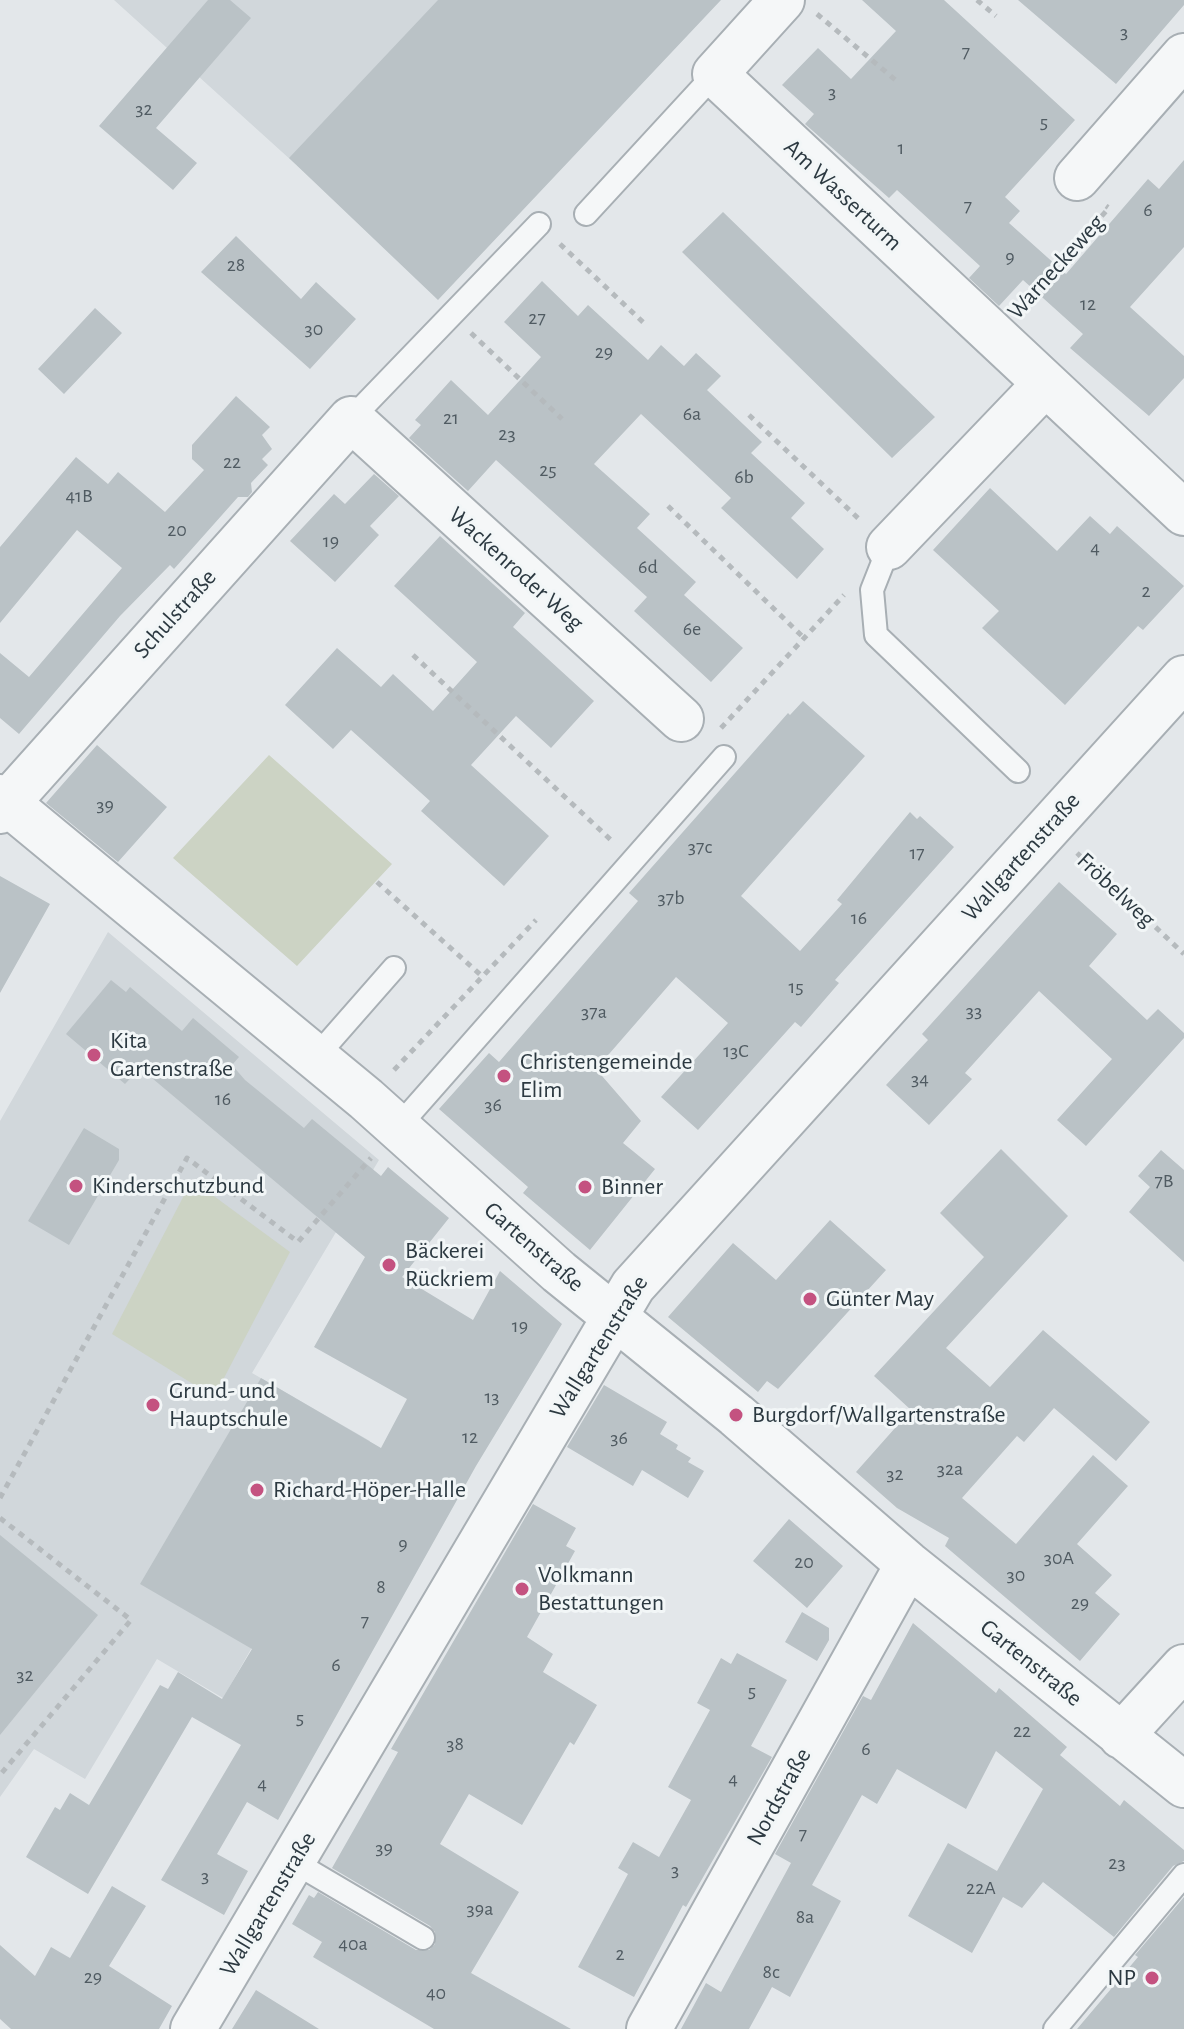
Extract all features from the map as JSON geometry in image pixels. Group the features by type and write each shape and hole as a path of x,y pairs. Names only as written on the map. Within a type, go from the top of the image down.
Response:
{"street":[{"path":"715,74 797,5"},
{"name":"Warneckeweg","path":"1077,178 1184,56"},
{"name":"Am Wasserturm","path":"715,74 1184,513"},
{"path":"889,547 1045,384"},
{"name":"Wackenroder Weg","path":"351,419 681,719"},
{"name":"Schulstraße","path":"2,803 351,419"},
{"name":"Wallgartenstraße","path":"193,2029 614,1315 644,1274 1184,678"},
{"name":"Gartenstraße","path":"2,803 398,1127 559,1272 908,1564 1184,1785"},
{"name":"Nordstraße","path":"649,2029 908,1564"},
{"path":"1121,1736 1184,1667"}],"lane":[{"path":"586,214 715,74"},
{"path":"351,419 539,224"},
{"path":"889,547 872,590 876,635 1018,771"},
{"path":"398,1127 724,757"},
{"path":"315,1058 394,968"},
{"path":"294,1862 423,1938"},
{"path":"1055,2029 1184,1875"}],"path":[{"path":"977,0 996,16"},
{"path":"797,5 899,83"},
{"name":"Warneckeweg","path":"993,335 1109,208 1077,178"},
{"path":"539,224 646,325"},
{"path":"453,316 562,419"},
{"path":"749,415 889,547"},
{"path":"668,506 804,638"},
{"path":"413,655 612,841"},
{"name":"Fröbelweg","path":"1048,827 1184,954"},
{"path":"377,882 483,977"},
{"path":"0,1498 187,1158 298,1242 398,1127"},
{"path":"0,1518 131,1620 0,1775"}],"shaded area":[{"path":"114,0 618,0 386,246"},
{"name":"Grund- und Hauptschule","path":"108,932 379,1160 252,1373 370,1441 223,1698 157,1659 85,1779 34,1749 0,1797 0,1121"}],"green space":[{"path":"269,755 392,864 297,966 173,858"},
{"path":"192,1180 290,1252 214,1397 112,1334"}],"building":[{"path":"208,0 230,0 251,18 156,128 197,163 173,190 99,126"},
{"path":"438,0 721,0 438,300 289,158"},
{"path":"862,0 944,0 1075,120 1005,197 1020,211 1009,223 1066,274 1148,179 1159,189 1184,160 1184,247 1130,307 1184,356 1184,378 1149,416 1070,348 1083,334 1023,280 999,306 969,278 980,266 897,190 889,198 805,124 814,114 782,85 818,48 851,79 896,31"},
{"path":"1018,0 1184,0 1184,5 1116,84"},
{"path":"723,212 935,417 892,458 682,252"},
{"path":"236,236 301,299 316,282 356,319 310,369 201,272"},
{"path":"542,281 578,316 588,305 648,360 661,345 684,366 696,353 721,376 707,390 762,442 751,453 805,503 791,518 824,549 797,579 721,508 731,498 641,414 594,464 650,514 637,528 696,582 684,595 743,648 711,682 634,611 647,597 496,460 468,491 409,438 421,425 415,420 451,380 488,415 541,357 504,322"},
{"path":"95,308 122,333 64,394 38,369"},
{"path":"236,396 270,427 262,435 272,449 262,459 268,465 251,483 252,492 248,497 238,497 174,569 170,565 120,616 19,734 0,718 0,653 29,677 122,568 77,530 0,623 0,547 76,457 108,484 118,472 165,512 204,470 192,459 192,445"},
{"path":"374,474 399,496 370,526 379,535 335,582 290,541 334,494 345,504"},
{"path":"990,488 1057,551 1090,516 1110,534 1117,526 1184,586 1143,630 1138,626 1065,705 982,628 999,611 933,550"},
{"path":"440,536 525,613 513,627 594,701 551,748 516,716 471,765 549,836 504,886 421,811 430,801 351,730 333,749 285,705 337,648 381,687 393,674 433,711 477,662 394,586"},
{"path":"803,701 865,756 741,896 800,951 842,904 837,900 910,812 917,819 920,816 954,847 835,980 839,983 801,1027 795,1022 698,1130 661,1097 728,1023 676,977 596,1069 641,1121 623,1143 655,1169 590,1250 523,1193 528,1187 439,1109 489,1053 499,1062 638,901 629,893 788,713 790,715"},
{"path":"97,745 167,807 118,862 46,803"},
{"path":"0,876 50,904 0,993"},
{"path":"1059,882 1117,934 1089,966 1147,1020 1158,1009 1184,1033 1184,1038 1086,1146 1057,1120 1112,1059 1039,991 965,1073 972,1079 929,1125 886,1085 928,1040 922,1034"},
{"path":"111,980 126,992 130,987 182,1031 193,1018 239,1057 232,1065 245,1080 304,1128 312,1119 381,1176 388,1167 449,1218 402,1277 473,1320 500,1271 562,1324 476,1466 278,1820 247,1802 217,1854 248,1871 224,1915 161,1880 241,1745 192,1717 88,1894 26,1857 55,1807 60,1810 70,1793 89,1805 160,1685 168,1689 178,1672 222,1699 252,1649 140,1584 261,1378 381,1448 407,1399 314,1347 365,1257 140,1068 125,1084 66,1034"},
{"name":"Kinderschutzbund","path":"84,1128 119,1149 119,1160 69,1245 28,1221"},
{"path":"1001,1149 1068,1216 946,1348 990,1387 1043,1330 1150,1422 1116,1461 1054,1408 1024,1442 1017,1436 962,1498 1016,1544 1093,1455 1128,1486 1077,1544 1112,1575 1095,1593 1120,1614 1080,1661 945,1546 949,1538 897,1508 856,1472 911,1410 874,1376 984,1257 940,1213"},
{"path":"1161,1150 1184,1170 1184,1262 1129,1212 1150,1187 1138,1176"},
{"name":"Günter May","path":"830,1220 886,1270 778,1389 767,1381 758,1392 668,1317 733,1243 776,1280"},
{"path":"604,1385 667,1422 660,1434 691,1458 688,1462 704,1471 688,1498 642,1470 633,1486 567,1447"},
{"path":"533,1504 576,1528 566,1546 575,1551 527,1637 553,1654 543,1672 597,1705 574,1745 570,1742 522,1825 469,1794 440,1844 519,1892 471,1973 571,2029 434,2029 313,1957 322,1942 292,1924 309,1895 314,1898 318,1892 416,1950 429,1950 435,1944 435,1932 430,1926 332,1868 398,1752 391,1749"},
{"path":"789,1519 843,1566 807,1608 753,1561"},
{"path":"0,1535 98,1615 0,1735"},
{"path":"802,1612 829,1628 829,1640 817,1661 785,1642"},
{"path":"913,1623 996,1693 999,1688 1067,1747 1060,1755 1120,1806 1124,1800 1184,1850 1184,1861 1173,1866 1114,1937 1043,1882 1022,1908 1003,1897 972,1953 908,1916 948,1843 997,1871 1043,1789 996,1751 966,1809 897,1769 877,1804 862,1795 812,1885 841,1901 790,1997 772,1987 749,2029 681,2029 706,1983 721,1992 791,1863 775,1854 863,1696 871,1700"},
{"path":"737,1653 787,1680 751,1746 772,1757 686,1907 683,1905 634,1997 578,1967 628,1874 618,1868 633,1842 659,1857 691,1800 668,1787 710,1710 697,1703 721,1658 731,1664"},
{"path":"112,1886 146,1906 109,1966 172,2006 159,2029 11,2029 0,2019 0,1945 35,1976 51,1947 70,1958"},
{"name":"NP","path":"1184,1897 1184,2029 1077,2029 1138,1957 1135,1955"},
{"path":"256,1990 319,2029 232,2029"}],"place":[{"name":"Kita Gartenstraße","path":"94,1055"},
{"name":"Christengemeinde Elim","path":"504,1076"},
{"name":"Kinderschutzbund","path":"76,1186"},
{"name":"Binner","path":"585,1187"},
{"name":"Bäckerei Rückriem","path":"389,1265"},
{"name":"Günter May","path":"810,1299"},
{"name":"Grund- und Hauptschule","path":"153,1405"},
{"name":"Burgdorf/Wallgartenstraße","path":"736,1415"},
{"name":"Richard-Höper-Halle","path":"257,1490"},
{"name":"Volkmann Bestattungen","path":"522,1589"},
{"name":"NP","path":"1152,1978"}]}
